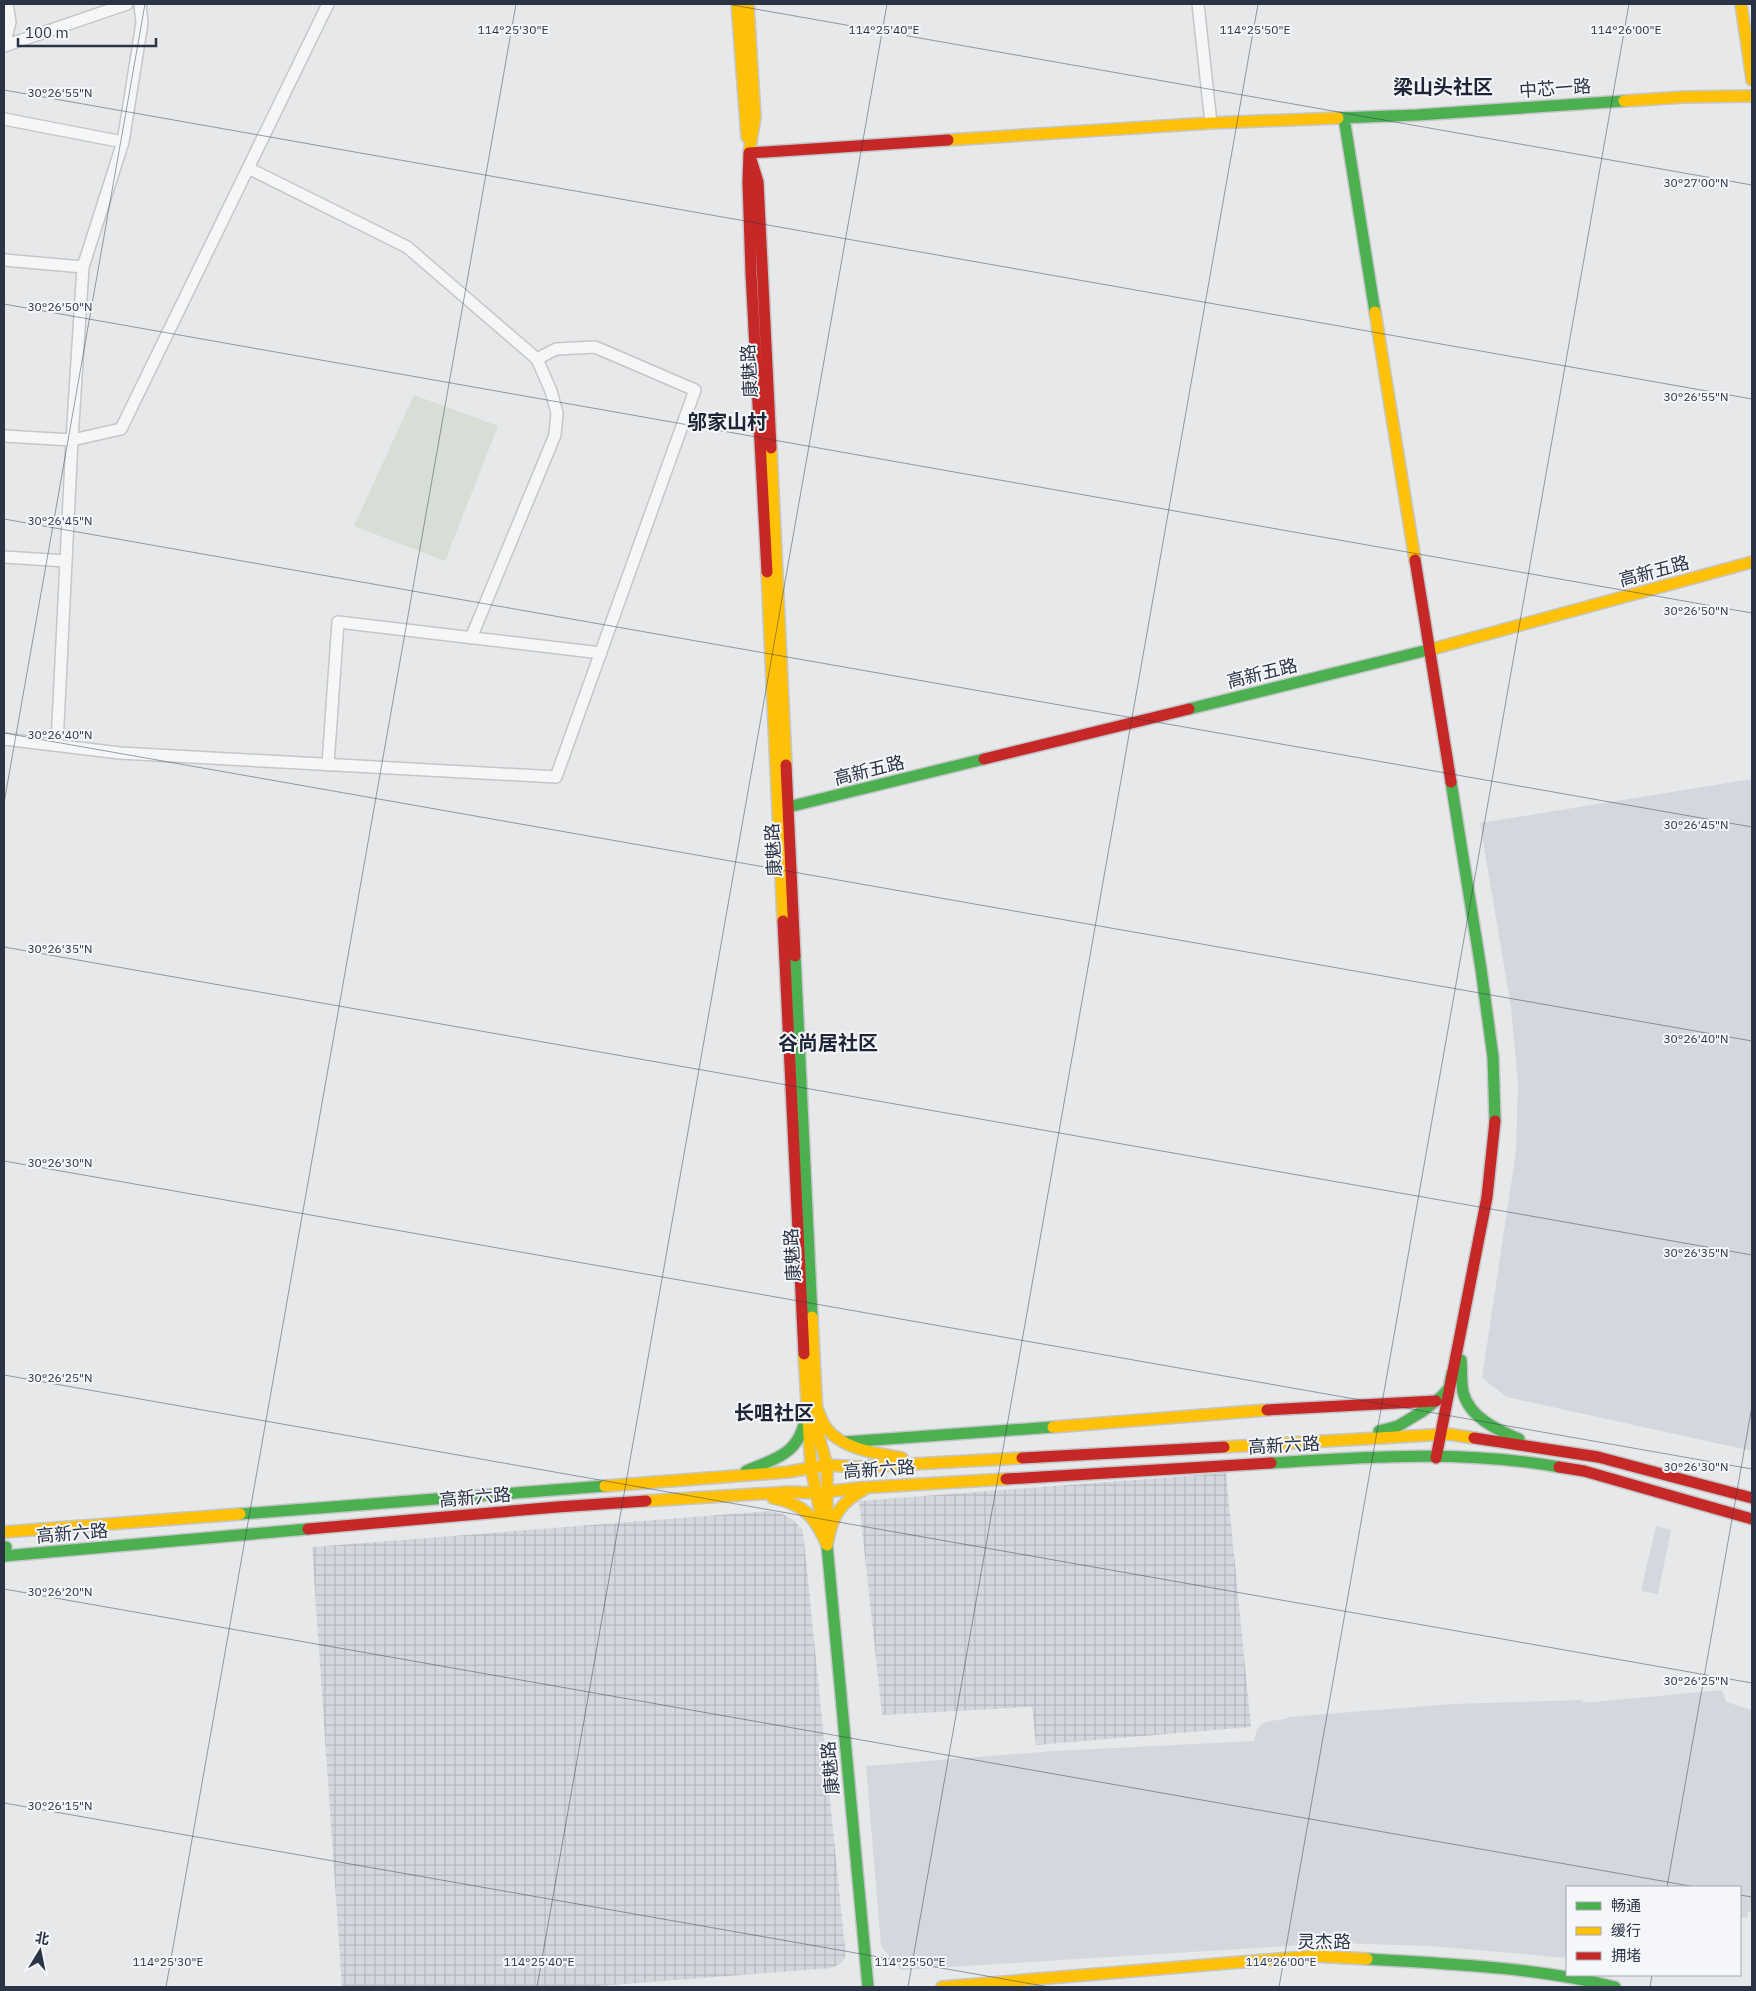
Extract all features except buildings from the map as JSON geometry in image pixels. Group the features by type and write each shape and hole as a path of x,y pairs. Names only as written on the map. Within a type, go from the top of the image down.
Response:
{"main road":[{"name":"康魅路","path":"737,4 744,118 749,153"},
{"name":"康魅路","path":"748,4 755,117 749,153 748,182 751,273 783,808 812,1408 811,1468 822,1492"},
{"path":"1741,4 1752,80"},
{"name":"中芯一路","path":"749,153 1211,123 1418,115 1685,97 1752,96"},
{"path":"1347,118 1433,649 1488,968 1500,1066 1502,1130 1494,1188 1462,1360 1444,1434"},
{"name":"高新五路","path":"783,808 1433,649 1752,562"},
{"path":"1352,1438 1398,1426 1423,1411 1449,1388 1487,1197 1495,1120 1493,1057 1483,979 1433,649"},
{"path":"1462,1360 1464,1394 1471,1410 1485,1422 1506,1434 1545,1449"},
{"path":"1440,1457 1452,1373"},
{"path":"845,1442 948,1436 1305,1407 1403,1405 1436,1401"},
{"name":"康魅路","path":"812,1408 828,1465 822,1492 868,1987"},
{"path":"812,1408 827,1430 845,1442 872,1452 924,1463"},
{"path":"733,1476 784,1454 795,1444 803,1432 812,1408"},
{"name":"高新六路","path":"4,1532 788,1472 828,1465 858,1467 1444,1434 1598,1457 1752,1498"},
{"name":"高新六路","path":"5,1550 557,1507 1367,1457 1440,1457 1538,1463 1584,1471 1752,1519"},
{"path":"827,1546 833,1518 840,1507 853,1495 871,1487"},
{"path":"738,1495 776,1498 796,1505 808,1512 818,1524 827,1546"},
{"name":"灵杰路","path":"942,1987 1314,1956 1490,1966 1578,1978 1615,1987"}],"street":[{"path":"4,46 10,22 7,4"},
{"path":"4,46 127,4"},
{"path":"57,744 72,440 83,267 124,142 142,23 140,4"},
{"path":"4,436 72,440 121,429 328,4"},
{"path":"1198,4 1211,123"},
{"path":"4,119 124,142"},
{"path":"248,168 407,247 537,359 551,391 557,413 555,435 471,638"},
{"path":"4,260 83,267"},
{"path":"4,739 120,753 556,777 695,390 595,347 556,349 537,359"},
{"path":"4,556 66,561"},
{"path":"328,765 338,622 601,653"}],"shaded area":[{"path":"414,395 498,426 445,561 354,526"},
{"path":"1752,779 1752,1451 1507,1397 1482,1378 1516,1151 1518,1083 1511,1007 1480,823"},
{"path":"1226,1473 1251,1727 1036,1745 1032,1707 882,1715 859,1501"},
{"path":"769,1511 783,1514 793,1520 802,1529 804,1540 845,1949 845,1958 841,1963 832,1968 585,1987 342,1987 312,1547"},
{"path":"1656,1526 1671,1530 1658,1594 1641,1591"},
{"path":"1722,1690 1726,1702 1752,1710 1752,1911 1748,1912 1747,1917 1741,1918 1741,1886 1566,1886 1566,1958 1432,1946 1335,1943 901,1970 881,1946 866,1766 1054,1751 1254,1741 1257,1730 1262,1724 1289,1717 1452,1704 1582,1700 1583,1703"}],"traffic: fast":[{"path":"1338,118 1417,115 1624,101"},
{"path":"1344,118 1375,312"},
{"path":"1189,709 1436,648"},
{"path":"780,809 984,759"},
{"path":"1451,782 1493,1057 1495,1121"},
{"path":"795,956 812,1317"},
{"path":"1461,1360 1463,1392 1471,1409 1485,1422 1519,1439"},
{"path":"1379,1431 1398,1426 1423,1411 1442,1396 1449,1388 1452,1373"},
{"path":"746,1471 780,1456 795,1444 800,1435 807,1409"},
{"path":"845,1442 1053,1427"},
{"path":"1271,1463 1415,1456 1488,1458 1559,1467"},
{"path":"240,1514 605,1486"},
{"path":"4,1556 308,1529"},
{"path":"827,1545 868,1987"},
{"path":"1367,1959 1523,1971 1585,1980 1615,1987"}],"traffic: slow":[{"path":"737,4 747,137"},
{"path":"748,4 755,117 749,153"},
{"path":"1741,4 1752,80"},
{"path":"1624,101 1685,97 1752,96"},
{"path":"948,140 1211,123 1338,118"},
{"path":"1375,312 1415,560"},
{"path":"771,448 786,765"},
{"path":"1436,648 1752,562"},
{"path":"767,572 783,921"},
{"path":"804,1354 811,1468 827,1545 827,1465 818,1434 812,1317"},
{"path":"817,1408 822,1422 827,1429 842,1442 862,1450 902,1458"},
{"path":"1053,1427 1267,1410"},
{"path":"1224,1447 1448,1434 1474,1438"},
{"path":"605,1486 788,1472 827,1465 858,1467 1022,1458"},
{"path":"646,1501 789,1492 816,1493 858,1488 1006,1479"},
{"path":"773,1498 793,1504 807,1513 813,1519 827,1545 831,1526 838,1512 843,1505 865,1489"},
{"path":"4,1532 240,1514"},
{"path":"942,1987 1314,1956 1367,1959"}],"traffic: jam":[{"path":"749,153 948,140"},
{"path":"749,153 758,182 771,448"},
{"path":"749,153 751,273 767,572"},
{"path":"1415,560 1451,782"},
{"path":"984,759 1189,709"},
{"path":"786,765 795,956"},
{"path":"783,921 804,1354"},
{"path":"1436,1458 1487,1197 1495,1121"},
{"path":"1267,1410 1436,1401"},
{"path":"1474,1438 1598,1457 1752,1498"},
{"path":"1022,1458 1224,1447"},
{"path":"1006,1479 1271,1463"},
{"path":"1559,1467 1584,1471 1752,1519"},
{"path":"308,1529 646,1501"}],"district":[{"name":"梁山头社区","path":"1443,86"},
{"name":"邬家山村","path":"727,421"},
{"name":"谷尚居社区","path":"828,1042"},
{"name":"长咀社区","path":"774,1412"}]}
